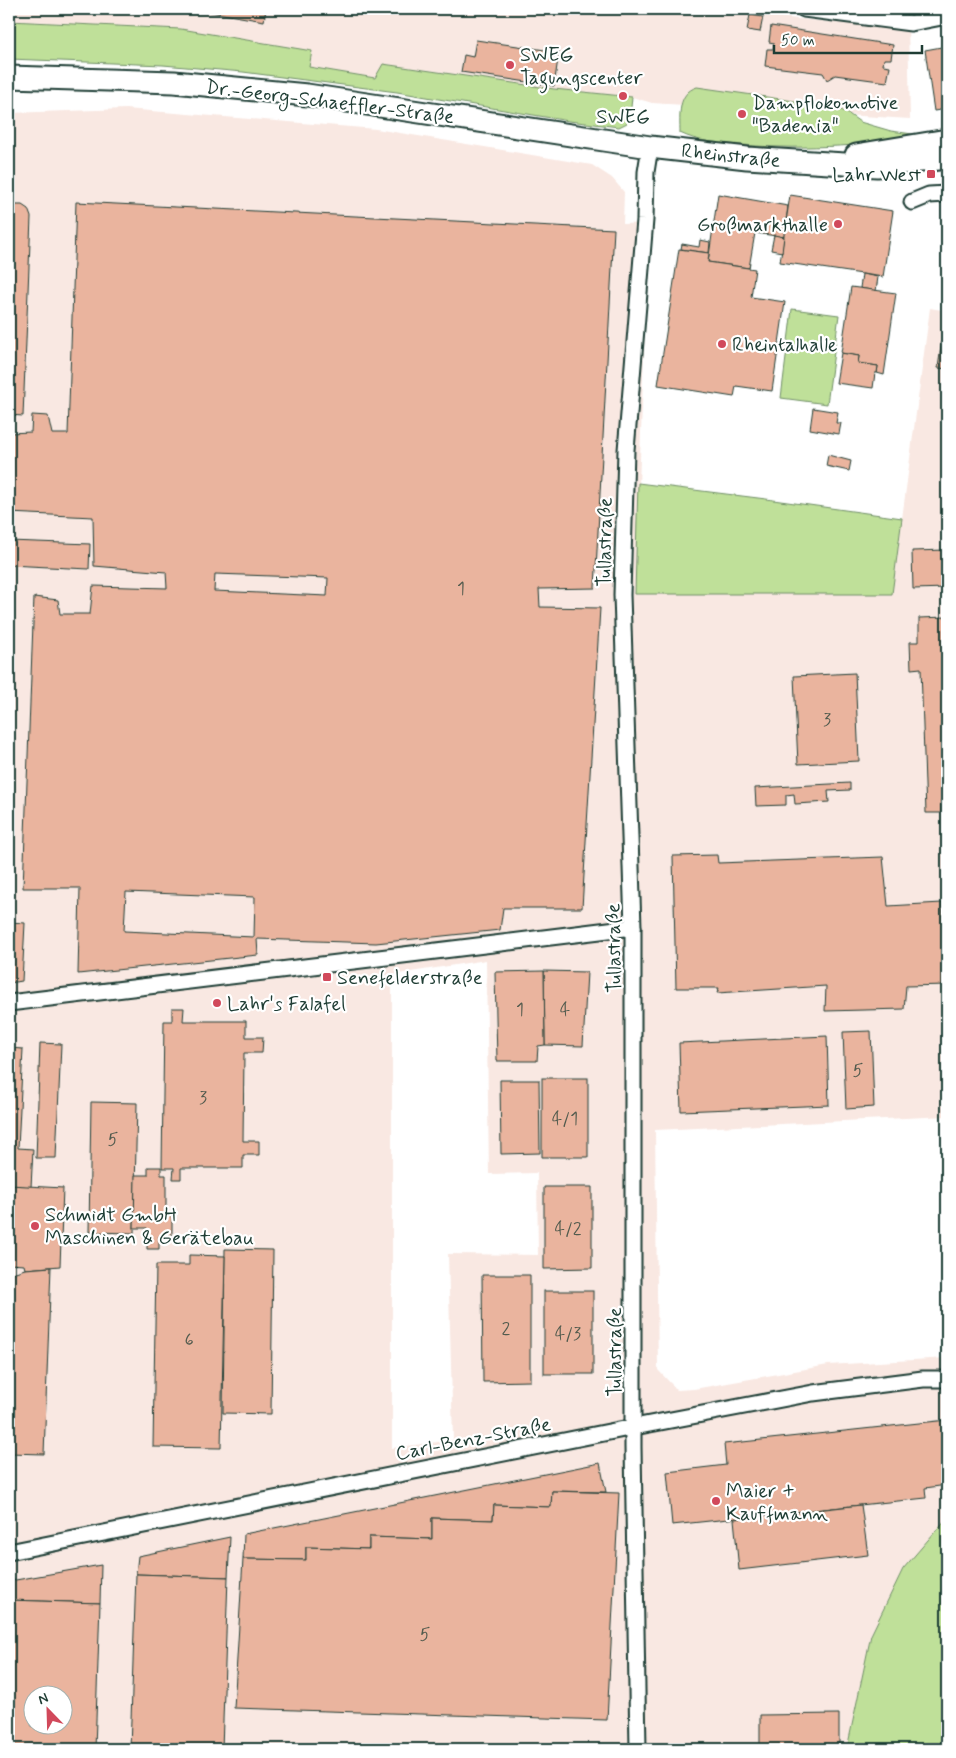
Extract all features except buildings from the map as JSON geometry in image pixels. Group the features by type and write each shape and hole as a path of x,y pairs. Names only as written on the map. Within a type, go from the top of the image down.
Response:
{"main road":[{"name":"Dr.-Georg-Schaeffler-Straße","path":"9,78 174,82 307,95 650,147"},
{"name":"Rheinstraße","path":"812,163 947,140"},
{"name":"Rheinstraße","path":"650,147 747,158 877,166 947,158"}],"street":[{"path":"804,9 911,23 947,16"},
{"name":"Tullastraße","path":"638,1749 634,1426 633,927 622,595 626,450 645,220 646,172 650,147"},
{"path":"912,202 929,195 947,194"},
{"path":"9,1003 633,927"},
{"name":"Carl-Benz-Straße","path":"9,1552 634,1426 813,1393 947,1379"}],"shaded area":[{"name":"SWEG","path":"9,9 710,9 842,23 908,22 910,119 652,103 632,97 554,89 384,64 376,78 309,67 311,51 181,29 9,21"},
{"path":"126,109 376,129 592,165 612,178 624,192 623,224 653,223 645,325 635,594 892,594 930,308 947,311 947,1116 655,1130 658,1370 677,1390 694,1389 828,1365 947,1358 947,1518 903,1569 871,1635 847,1749 9,1749 9,113","holes":["486,960 489,1174 537,1173 538,1255 448,1254 453,1440 392,1448 392,975"]}],"green space":[{"path":"9,21 181,29 312,51 309,67 375,78 383,64 554,89 632,97 630,118 627,123 619,127 569,121 397,92 243,72 163,65 9,59"},
{"path":"697,87 829,106 846,112 860,122 891,131 920,135 922,140 780,147 700,140 680,133 680,113 683,100 686,94"},
{"path":"792,309 839,315 827,404 781,398"},
{"path":"638,483 902,518 892,594 635,594"},
{"path":"947,1518 947,1749 847,1749 871,1635 903,1569"}],"place":[{"name":"SWEG Tagungscenter","path":"510,65"},
{"name":"SWEG","path":"623,96"},
{"name":"Dampflokomotive \"Badenia\"","path":"742,114"},
{"name":"Lahr West","path":"931,174"},
{"name":"Großmarkthalle","path":"838,224"},
{"name":"Rheintalhalle","path":"722,344"},
{"name":"Senefelderstraße","path":"327,977"},
{"name":"Lahr's Falafel","path":"217,1003"},
{"name":"Schmidt GmbH Maschinen & Gerätebau","path":"35,1226"},
{"name":"Maier + Kauffmann","path":"716,1501"}]}
